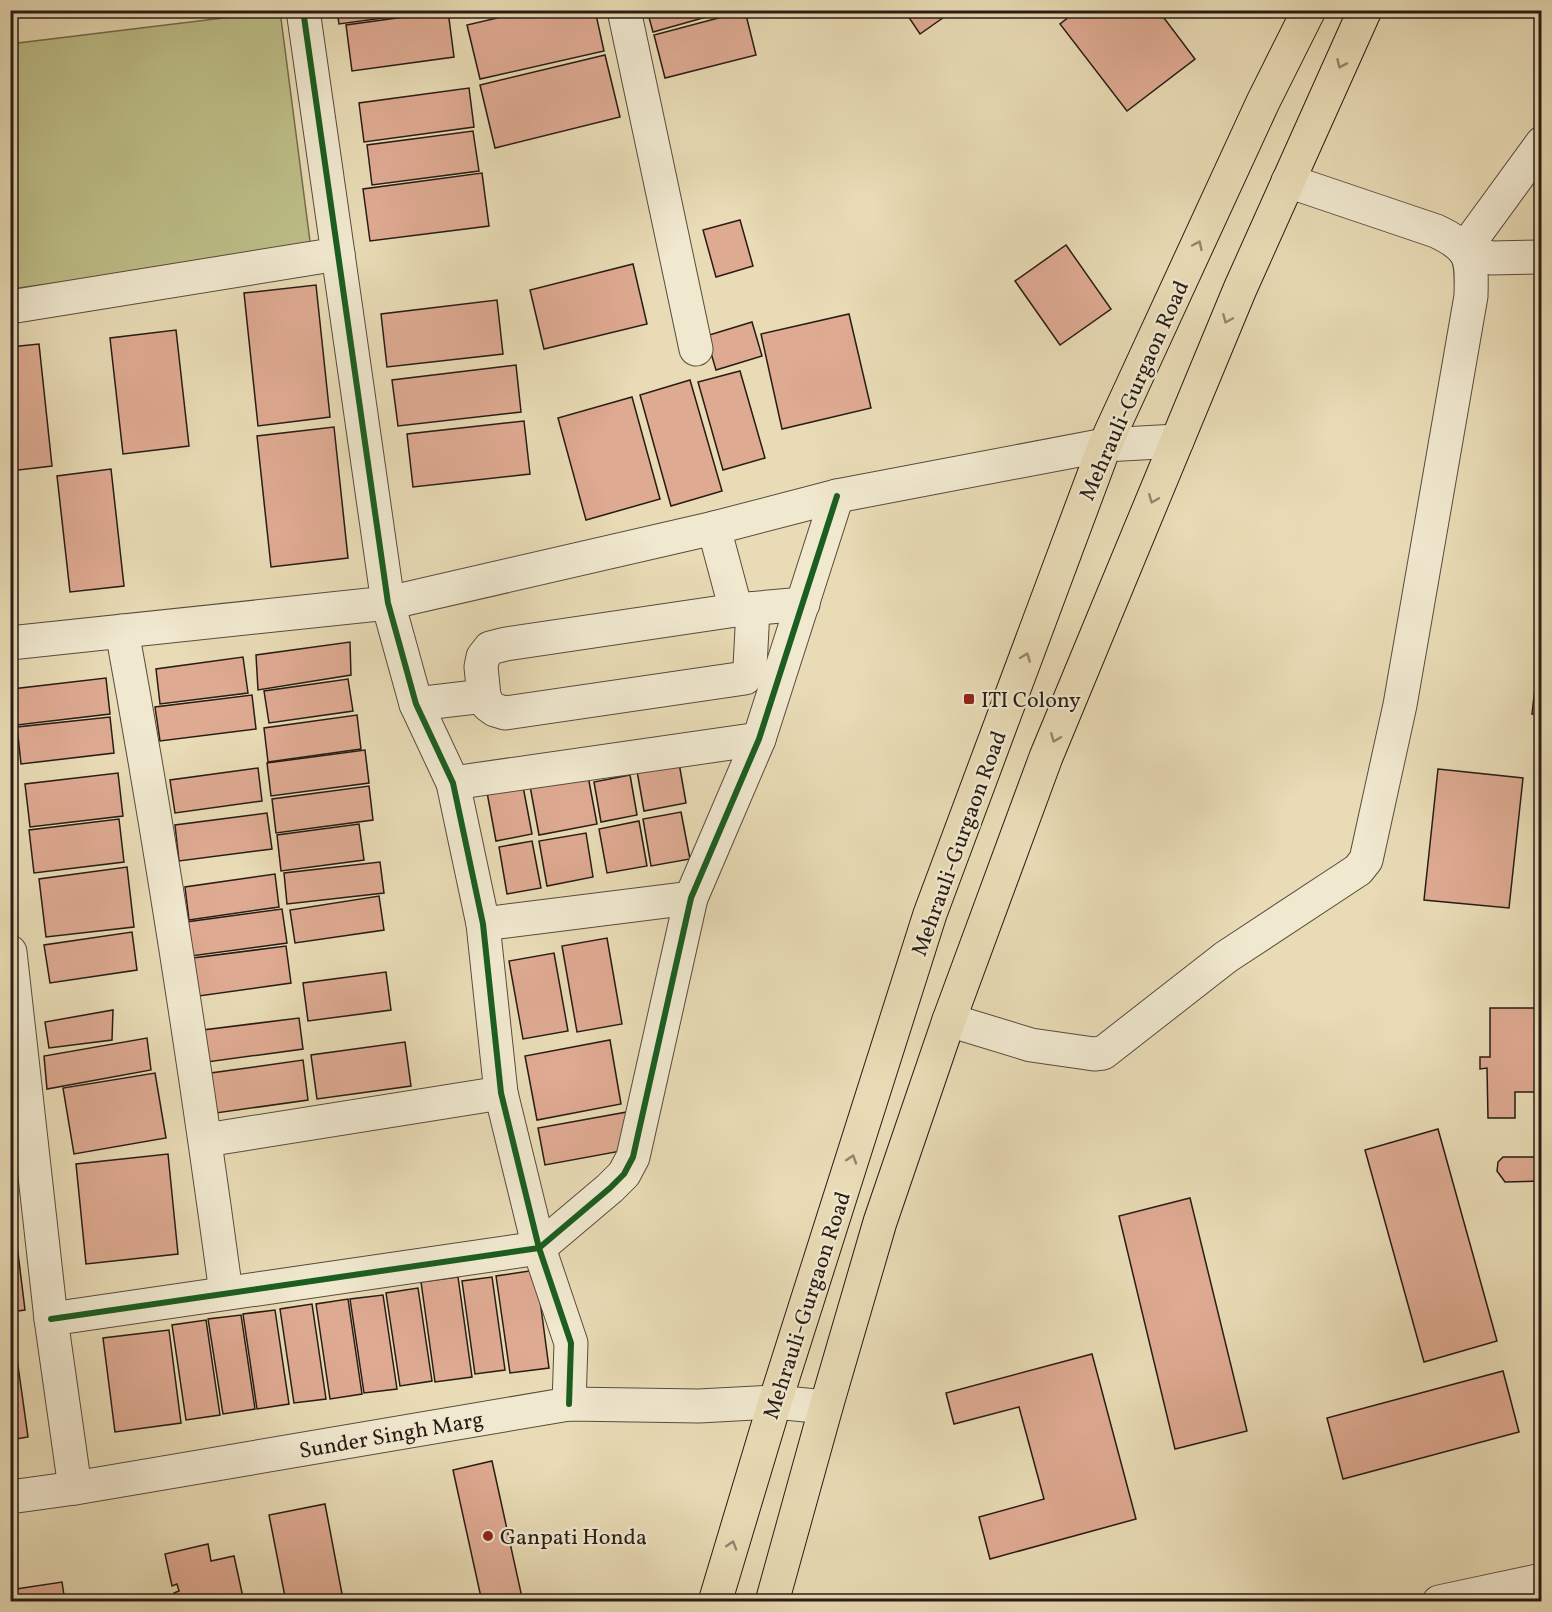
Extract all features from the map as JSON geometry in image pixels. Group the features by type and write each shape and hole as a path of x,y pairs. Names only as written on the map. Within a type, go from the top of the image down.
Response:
{"main road":[{"name":"Mehrauli-Gurgaon Road","path":"715,1602 774,1402 930,914 1105,445 1263,102 1309,10"},
{"name":"Mehrauli-Gurgaon Road","path":"773,1601 880,1222 950,1020 1047,757 1240,289 1365,10"}],"street":[{"path":"303,10 387,603 416,704 453,783 483,924 501,1093 539,1248 571,1343 570,1404"},
{"path":"624,10 696,349"},
{"path":"1464,250 1542,143"},
{"path":"950,1020 1031,1045 1094,1054 1103,1053 1226,957 1358,870 1366,860 1400,705 1471,296 1470,263 1464,250 1454,240 1436,231 1288,181"},
{"path":"1464,250 1491,258 1542,258"},
{"path":"10,307 338,254"},
{"path":"10,643 387,603 714,528 837,496 1105,445 1177,441"},
{"path":"51,1319 539,1248 624,1174 633,1157 692,898 759,739 837,496"},
{"path":"714,528 744,609 750,667 745,678 504,712 488,705 484,696 481,667 483,657 490,648 744,609 803,604"},
{"path":"122,631 146,759 206,1140 226,1293"},
{"path":"416,704 484,696"},
{"path":"453,783 759,739"},
{"path":"483,924 692,898"},
{"path":"10,952 51,1319 75,1488"},
{"path":"206,1140 501,1093"},
{"name":"Sunder Singh Marg","path":"10,1497 570,1404 699,1406 774,1402 826,1407"},
{"path":"1439,1602 1542,1580"}],"green space":[{"path":"280,11 311,249 11,289 10,44"}],"building":[{"path":"337,10 443,10 339,24"},
{"path":"531,10 595,10 604,51 480,79 467,25"},
{"path":"647,10 731,10 653,32"},
{"path":"904,10 954,10 920,34"},
{"path":"1078,10 1158,10 1195,59 1127,111 1060,24"},
{"path":"448,11 454,57 352,71 346,25"},
{"path":"745,11 756,55 665,78 654,35"},
{"path":"605,55 620,117 495,148 480,85"},
{"path":"469,88 474,127 364,142 359,103"},
{"path":"473,131 479,171 372,185 367,145"},
{"path":"482,173 489,226 370,241 363,189"},
{"path":"740,220 753,266 716,277 703,230"},
{"path":"1066,245 1111,309 1060,345 1015,281"},
{"path":"633,264 647,324 544,349 530,290"},
{"path":"316,285 330,417 258,426 244,293"},
{"path":"497,300 503,354 387,367 381,314"},
{"path":"849,314 871,408 782,429 761,334"},
{"path":"752,322 762,356 716,370 706,336"},
{"path":"176,330 189,446 123,454 110,338"},
{"path":"39,344 52,466 10,471 10,347"},
{"path":"516,365 521,412 398,426 392,380"},
{"path":"740,371 765,458 723,470 698,382"},
{"path":"690,380 722,491 671,506 640,395"},
{"path":"632,397 660,499 586,520 558,418"},
{"path":"524,421 530,474 413,487 407,434"},
{"path":"334,427 348,558 271,567 257,436"},
{"path":"111,469 124,586 70,592 57,476"},
{"path":"350,642 351,675 258,690 256,655"},
{"path":"243,657 248,693 160,704 156,669"},
{"path":"1538,660 1542,660 1542,715 1532,714"},
{"path":"106,678 110,714 17,725 12,689"},
{"path":"348,679 353,711 269,723 264,691"},
{"path":"252,695 256,729 160,741 155,707"},
{"path":"357,715 361,749 268,762 264,728"},
{"path":"110,717 114,753 21,764 17,727"},
{"path":"365,750 369,783 271,796 267,763"},
{"path":"679,763 686,803 644,811 637,771"},
{"path":"258,768 262,801 175,813 170,780"},
{"path":"1438,769 1523,778 1509,908 1424,900"},
{"path":"118,773 123,816 30,827 25,784"},
{"path":"630,775 637,815 601,822 594,782"},
{"path":"588,776 597,824 539,835 530,786"},
{"path":"522,781 532,834 496,841 486,787"},
{"path":"369,786 373,820 276,833 272,799"},
{"path":"681,812 690,859 651,866 643,819"},
{"path":"267,813 272,849 179,861 175,825"},
{"path":"119,819 124,862 34,873 29,830"},
{"path":"639,821 647,866 607,873 599,829"},
{"path":"359,824 364,860 281,871 277,835"},
{"path":"586,833 593,877 547,886 539,841"},
{"path":"532,841 541,888 507,894 499,847"},
{"path":"380,862 384,893 287,904 284,873"},
{"path":"127,867 134,927 46,937 39,879"},
{"path":"275,874 279,907 189,920 185,887"},
{"path":"379,896 384,930 295,943 290,910"},
{"path":"282,909 287,943 191,956 186,922"},
{"path":"132,932 137,970 50,983 44,945"},
{"path":"607,938 622,1024 577,1032 562,946"},
{"path":"286,946 291,983 199,996 193,958"},
{"path":"554,953 568,1031 523,1039 509,961"},
{"path":"386,972 391,1010 308,1021 303,983"},
{"path":"1490,1008 1542,1008 1542,1092 1515,1092 1515,1118 1488,1118 1487,1068 1480,1069 1480,1057 1490,1057"},
{"path":"113,1010 112,1040 49,1048 45,1022"},
{"path":"299,1018 303,1049 207,1062 203,1030"},
{"path":"147,1038 151,1070 47,1089 44,1056"},
{"path":"610,1040 621,1104 537,1120 525,1056"},
{"path":"405,1042 411,1086 317,1099 311,1055"},
{"path":"303,1060 308,1100 216,1113 211,1073"},
{"path":"155,1073 166,1138 74,1154 63,1088"},
{"path":"627,1112 632,1149 545,1165 538,1128"},
{"path":"1438,1129 1497,1341 1424,1362 1365,1150"},
{"path":"168,1154 178,1254 86,1264 76,1164"},
{"path":"1503,1157 1542,1157 1542,1181 1505,1182 1497,1171 1498,1162"},
{"path":"1190,1198 1247,1431 1175,1449 1119,1216"},
{"path":"17,1245 25,1310 10,1312 10,1246"},
{"path":"536,1270 549,1368 510,1373 496,1276"},
{"path":"458,1277 472,1377 435,1382 421,1282"},
{"path":"492,1277 505,1370 475,1374 462,1281"},
{"path":"418,1288 432,1381 400,1386 386,1293"},
{"path":"383,1295 397,1389 364,1393 350,1299"},
{"path":"348,1299 362,1394 330,1399 316,1304"},
{"path":"312,1304 326,1399 294,1403 280,1309"},
{"path":"275,1310 289,1404 257,1409 243,1314"},
{"path":"241,1315 255,1409 223,1414 208,1319"},
{"path":"206,1320 220,1415 186,1420 172,1325"},
{"path":"13,1330 28,1437 10,1440 10,1331"},
{"path":"169,1330 181,1423 115,1432 103,1338"},
{"path":"1092,1354 1136,1519 990,1559 979,1517 1044,1499 1019,1407 954,1424 946,1393"},
{"path":"1503,1371 1519,1432 1343,1479 1327,1418"},
{"name":"Ganpati Honda","path":"492,1461 523,1602 482,1602 453,1470"},
{"path":"325,1504 342,1594 303,1602 286,1602 269,1515"},
{"path":"208,1544 211,1561 234,1556 244,1602 176,1602 174,1593 179,1591 177,1584 172,1586 165,1554"},
{"path":"62,1582 65,1602 10,1602 10,1590"}],"cycle path":[{"path":"303,10 388,603 416,704 453,783 483,924 501,1093 539,1248 571,1343 569,1404"},
{"path":"51,1319 539,1248 624,1174 633,1157 691,898 759,739 837,496"}],"place":[{"name":"ITI Colony","path":"969,699"},
{"name":"Ganpati Honda","path":"488,1536"}]}
